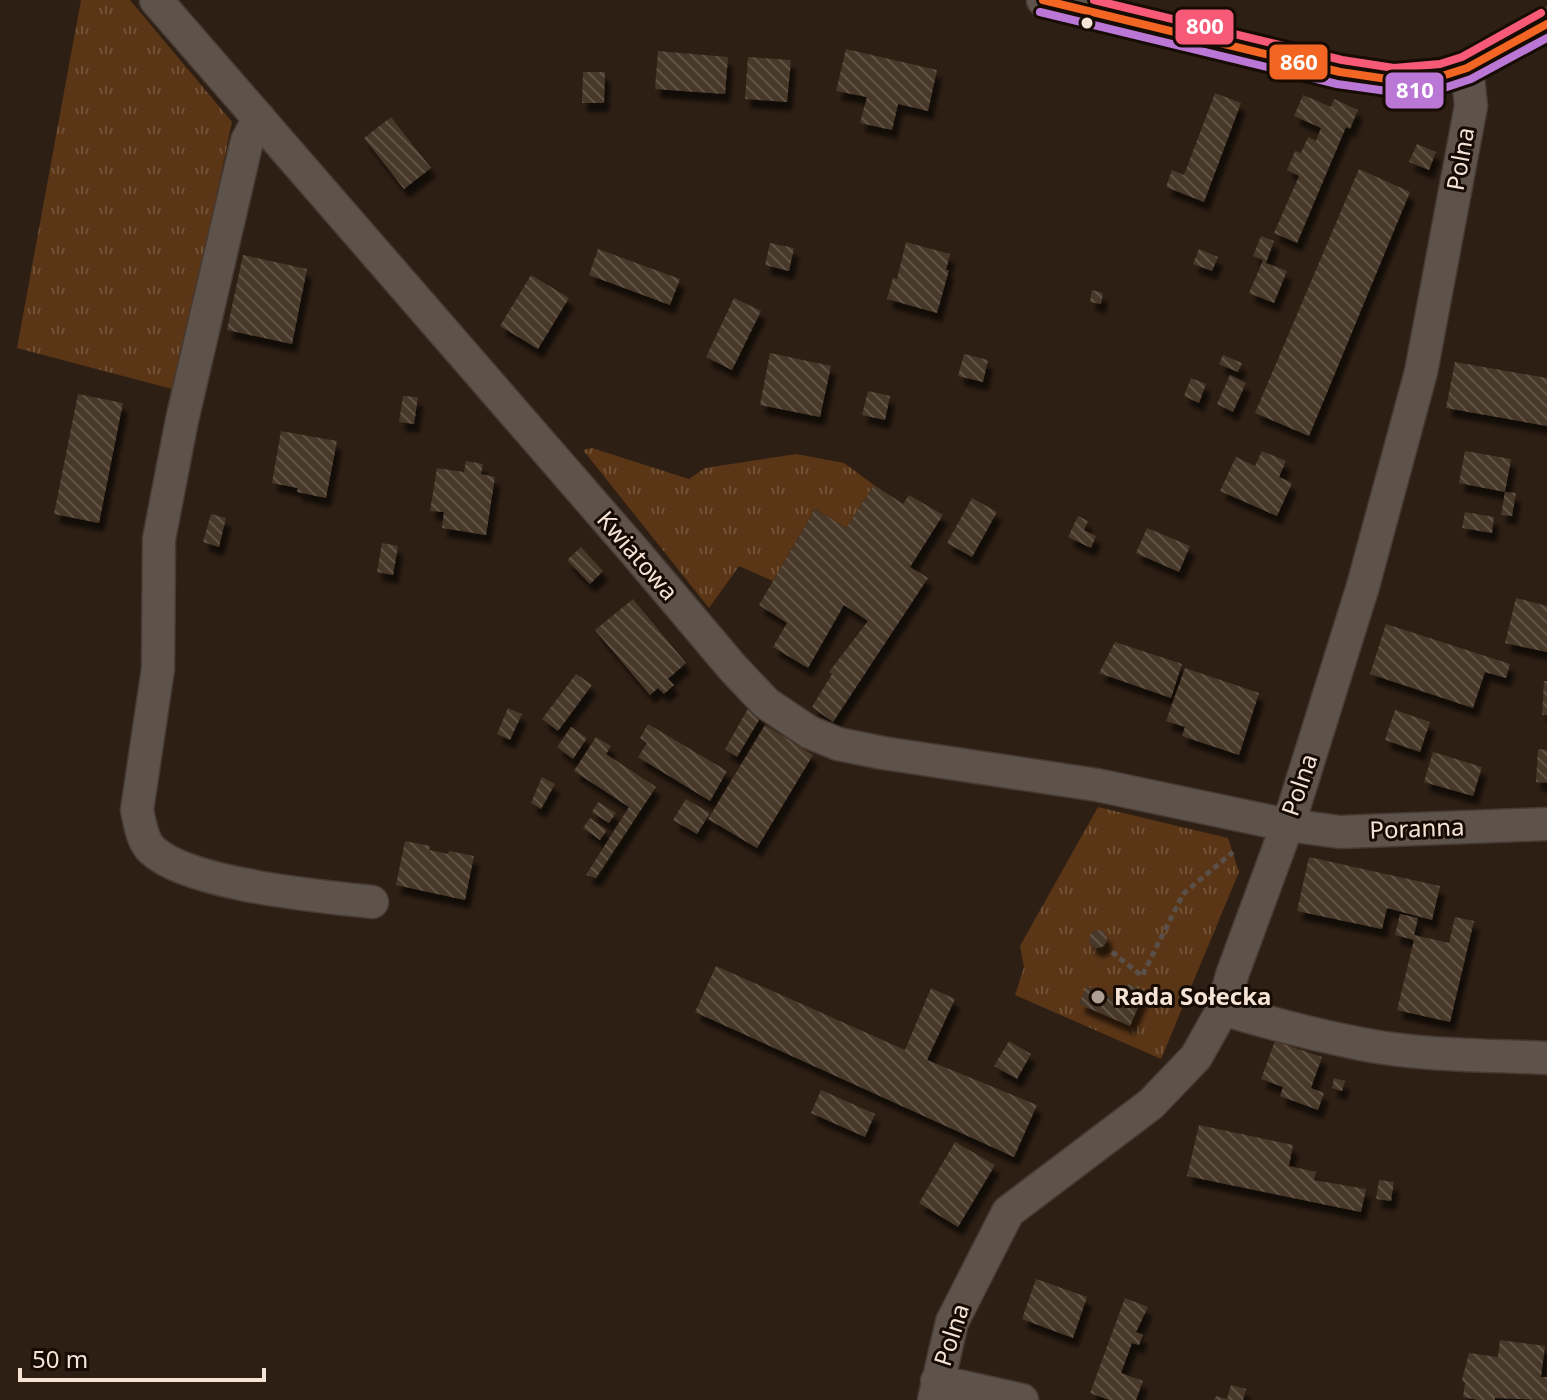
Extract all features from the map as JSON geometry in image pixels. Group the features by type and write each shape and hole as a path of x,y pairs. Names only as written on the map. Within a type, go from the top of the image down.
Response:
{"street":[{"name":"Kwiatowa","path":"156,0 766,703 809,732 853,747 1097,785 1287,825"},
{"path":"1043,0 1366,78 1420,79 1467,68 1547,24"},
{"name":"Polna","path":"936,1390 952,1322 1008,1212 1151,1104 1196,1057 1223,1009 1232,975 1287,825 1363,586 1421,372 1471,106 1467,68"},
{"path":"259,118 247,141 182,420 159,539 158,669 137,810 141,830 150,849 175,865 204,875 292,893 372,902"},
{"name":"Poranna","path":"1287,825 1340,832 1547,824"},
{"path":"1223,1009 1362,1044 1409,1050 1547,1058"},
{"path":"936,1390 1022,1400"}],"path":[{"path":"1112,952 1142,976 1183,894 1233,852"}],"green space":[{"path":"81,0 130,0 232,122 176,390 17,348"},
{"path":"592,448 689,479 705,468 796,454 844,463 874,485 846,528 815,509 773,581 739,566 709,608 583,450"},
{"path":"1098,807 1228,838 1239,872 1161,1059 1015,995 1024,967 1020,946"}],"building":[{"path":"846,49 937,70 928,111 898,104 892,130 860,123 867,97 836,91"},
{"path":"658,51 728,57 725,94 655,89"},
{"path":"748,57 791,60 787,102 745,99"},
{"path":"583,72 605,72 604,103 582,103"},
{"path":"1215,93 1241,103 1204,202 1166,187 1172,170 1184,175"},
{"path":"1303,95 1331,107 1334,99 1358,110 1350,129 1346,127 1297,243 1274,233 1299,176 1287,170 1295,151 1301,153 1308,137 1316,141 1321,128 1294,116"},
{"path":"391,117 431,168 404,189 364,138"},
{"path":"1417,144 1436,152 1429,170 1409,162"},
{"path":"1359,169 1410,192 1309,436 1255,413"},
{"path":"1261,236 1274,241 1266,263 1287,271 1274,303 1249,293 1263,260 1253,256"},
{"path":"906,242 950,254 946,270 949,270 937,313 887,299 893,278 897,279"},
{"path":"770,243 794,248 789,271 765,265"},
{"path":"598,249 680,279 670,305 589,275"},
{"path":"1199,249 1218,257 1212,271 1193,264"},
{"path":"243,255 307,269 292,344 227,330"},
{"path":"531,275 569,298 538,349 500,326"},
{"path":"1092,290 1103,293 1101,304 1090,302"},
{"path":"734,298 761,311 732,370 706,357"},
{"path":"770,353 831,366 820,417 760,405"},
{"path":"964,354 988,360 983,382 958,376"},
{"path":"1223,355 1242,363 1238,372 1219,364"},
{"path":"1455,362 1547,378 1547,426 1446,408"},
{"path":"1230,375 1246,383 1233,412 1217,404"},
{"path":"1191,378 1206,384 1199,403 1184,396"},
{"path":"868,391 890,396 885,420 862,415"},
{"path":"78,394 123,403 99,523 54,514"},
{"path":"403,396 418,397 414,424 399,422"},
{"path":"281,431 337,441 326,498 272,483"},
{"path":"1262,451 1286,461 1279,477 1292,483 1277,516 1220,491 1236,457 1255,466"},
{"path":"1465,451 1511,459 1505,492 1459,483"},
{"path":"466,461 483,464 481,474 495,477 486,535 442,528 444,512 430,511 437,468 464,472"},
{"path":"874,485 903,504 909,495 943,515 910,567 928,578 833,722 812,707 832,674 829,672 868,621 844,605 808,668 773,647 787,623 759,605 815,509 846,528"},
{"path":"1505,492 1516,493 1512,516 1501,515"},
{"path":"972,498 997,512 972,557 947,543"},
{"path":"1465,512 1494,517 1492,533 1462,528"},
{"path":"211,514 226,518 219,547 203,542"},
{"path":"1078,516 1088,521 1084,530 1096,536 1091,548 1068,537"},
{"path":"1147,528 1190,546 1179,572 1136,553"},
{"path":"382,543 398,546 393,575 377,572"},
{"path":"581,547 603,571 590,584 567,560"},
{"path":"1516,598 1547,606 1547,652 1505,643"},
{"path":"633,599 686,663 668,679 674,685 664,694 658,688 650,695 595,630"},
{"path":"1386,624 1510,664 1506,678 1485,672 1473,708 1370,674"},
{"path":"1115,642 1182,664 1171,698 1099,673"},
{"path":"1185,668 1259,693 1239,755 1182,736 1185,727 1166,721"},
{"path":"576,674 592,685 558,731 542,719"},
{"path":"1544,681 1547,681 1547,715 1542,715"},
{"path":"749,707 762,715 737,757 725,749"},
{"path":"508,708 522,714 510,740 497,734"},
{"path":"1395,710 1430,722 1420,752 1385,740"},
{"path":"648,724 727,771 710,801 638,757 647,743 640,738"},
{"path":"765,725 813,755 757,848 708,819"},
{"path":"571,727 587,738 573,759 557,747"},
{"path":"596,737 611,746 606,754 656,787 596,878 586,875 629,807 574,771"},
{"path":"1538,749 1547,750 1547,783 1536,782"},
{"path":"1433,752 1482,767 1473,796 1424,782"},
{"path":"542,777 555,784 541,809 531,803"},
{"path":"686,799 710,813 697,834 673,820"},
{"path":"598,802 616,813 609,823 592,812"},
{"path":"590,818 607,830 600,840 583,828"},
{"path":"405,841 430,846 429,850 474,856 465,900 396,885"},
{"path":"1309,857 1440,886 1432,920 1387,908 1382,929 1297,911"},
{"path":"1400,914 1418,918 1414,935 1449,943 1455,917 1474,921 1450,1022 1397,1010 1414,940 1395,935"},
{"path":"1094,930 1102,930 1107,939 1105,946 1094,948 1089,943 1089,935"},
{"path":"716,966 905,1050 931,988 955,999 927,1060 1037,1105 1014,1157 695,1012"},
{"path":"1128,984 1145,991 1130,1026 1079,1004 1087,986 1120,1001"},
{"path":"1009,1041 1031,1054 1017,1079 994,1066"},
{"path":"1275,1041 1322,1057 1311,1088 1324,1093 1318,1110 1280,1096 1283,1087 1261,1079"},
{"path":"1334,1078 1345,1081 1342,1091 1332,1088"},
{"path":"821,1090 875,1114 865,1137 811,1113"},
{"path":"1199,1125 1293,1145 1289,1166 1316,1172 1314,1180 1366,1189 1361,1212 1187,1176"},
{"path":"955,1142 995,1165 958,1227 919,1203"},
{"path":"1379,1180 1394,1182 1391,1201 1376,1199"},
{"path":"1036,1279 1087,1297 1073,1338 1022,1319"},
{"path":"1125,1298 1148,1307 1136,1332 1143,1335 1139,1345 1132,1343 1121,1373 1143,1381 1136,1400 1109,1400 1090,1393"},
{"path":"1500,1340 1545,1346 1541,1377 1547,1377 1547,1400 1478,1400 1463,1397 1465,1383 1462,1380 1469,1353 1498,1357"},
{"path":"1231,1385 1246,1389 1243,1400 1214,1400 1216,1396 1227,1399"}],"transit line":[{"name":"860","path":"1043,0 1340,72 1394,80 1442,76 1467,68 1547,24"},
{"name":"800","path":"1094,0 1342,60 1394,68 1440,64 1462,57 1541,13"},
{"name":"810","path":"1040,12 1337,84 1394,92 1444,88 1471,79 1547,38"}],"place":[{"name":"Rada Sołecka","path":"1098,997"}]}
